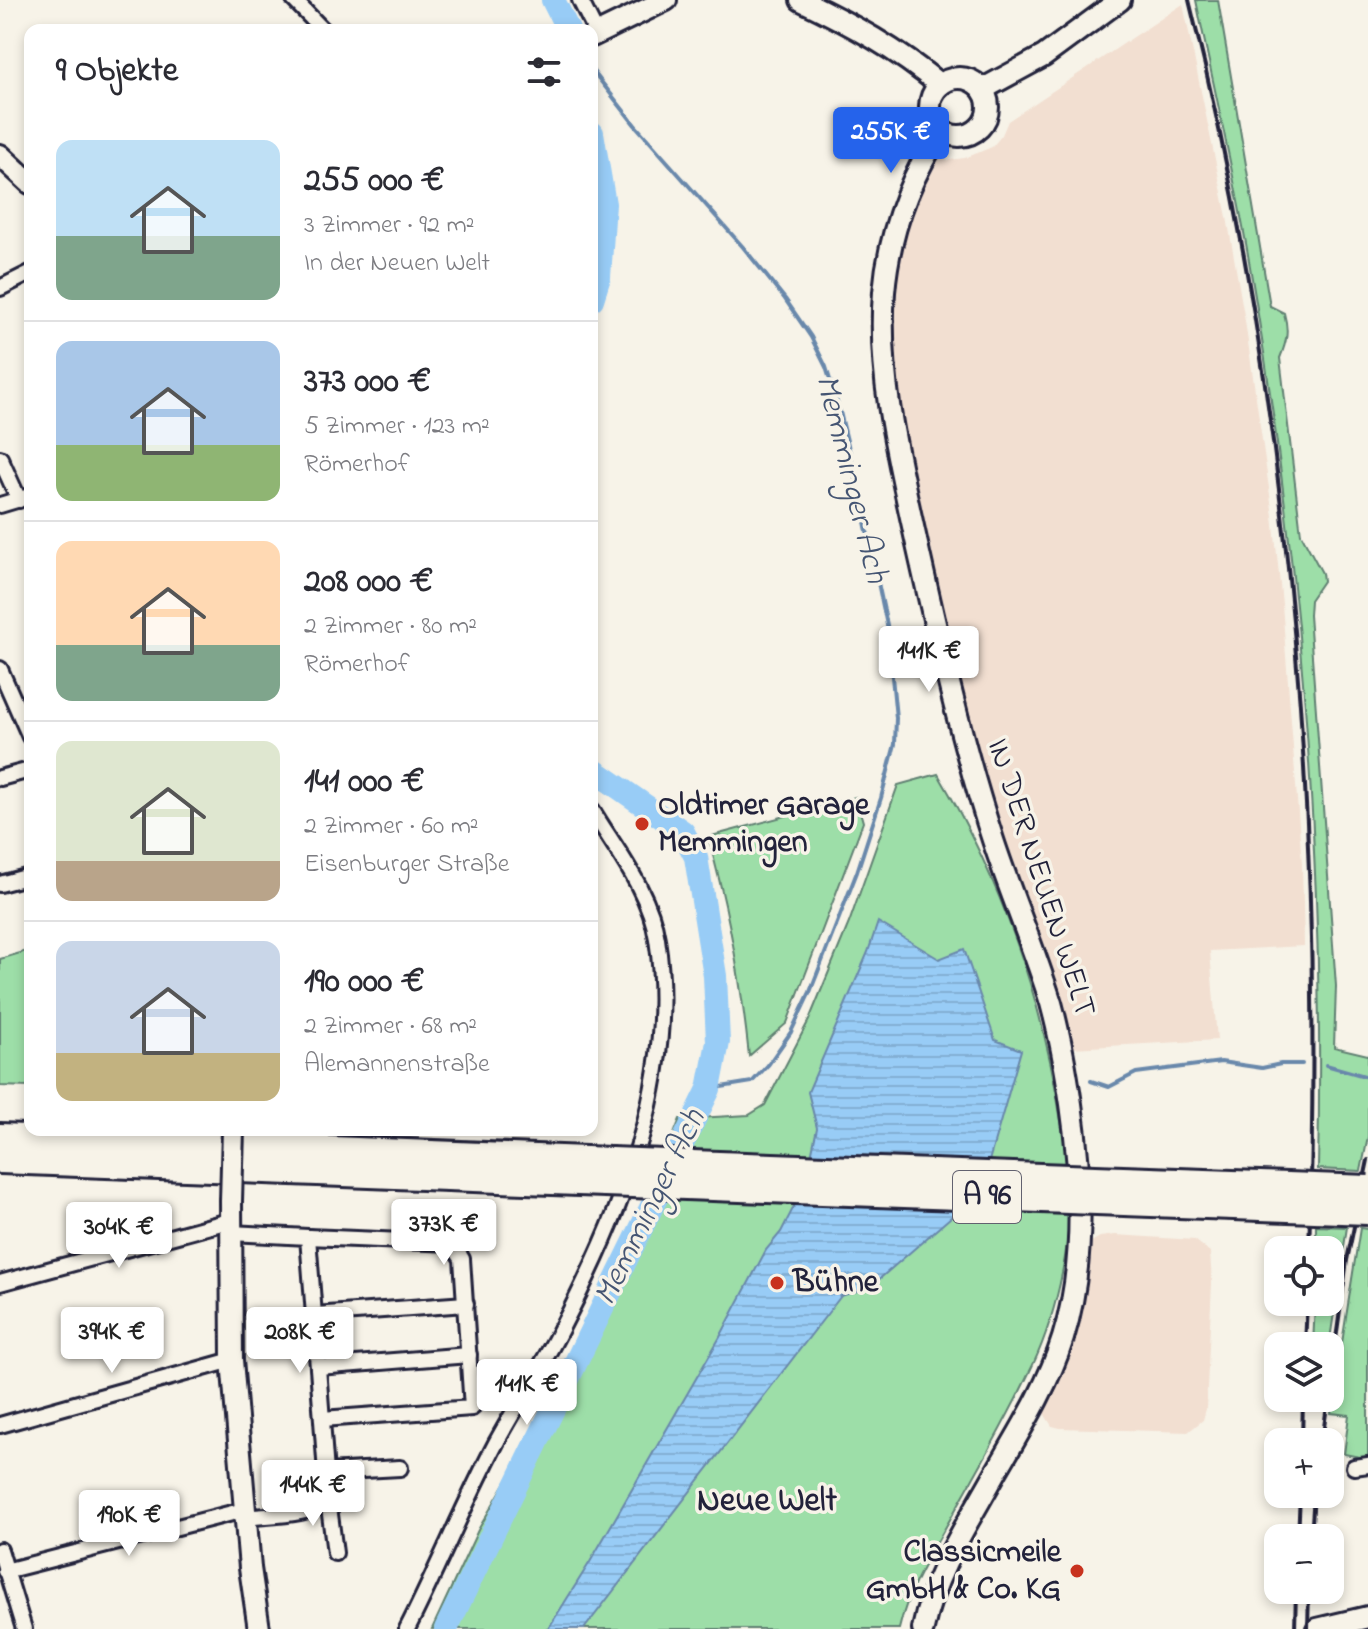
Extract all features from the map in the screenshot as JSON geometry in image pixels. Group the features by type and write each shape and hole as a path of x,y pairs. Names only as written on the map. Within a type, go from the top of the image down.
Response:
{"highway":[{"name":"A 96","path":"0,1137 1368,1211"},
{"name":"A 96","path":"0,1160 1368,1189"}],"street":[{"path":"294,0 317,24"},
{"path":"580,0 590,24"},
{"path":"598,33 666,0"},
{"path":"801,0 860,28 905,56 940,85"},
{"path":"983,89 1044,56 1120,0"},
{"path":"958,78 976,83 983,89 989,108 983,126 966,136 956,137 941,131 930,112 930,102 940,85 958,78"},
{"name":"IN DER NEUEN WELT","path":"923,1629 943,1571 1047,1380 1062,1340 1076,1286 1079,1220 1072,1108 1060,1035 994,845 969,760 913,524 886,379 882,323 892,243 918,168 941,131"},
{"path":"0,155 24,177"},
{"path":"0,288 24,276"},
{"path":"0,458 24,496"},
{"path":"0,505 24,498"},
{"path":"0,669 24,723"},
{"path":"0,778 24,772"},
{"path":"407,1629 495,1446 556,1339 582,1286 600,1248 645,1130 662,1027 657,938 642,892 598,820"},
{"path":"0,884 24,878"},
{"path":"233,1136 230,1218 232,1360 258,1629"},
{"path":"0,1283 230,1218 308,1237 452,1243 462,1259 472,1408 322,1419"},
{"path":"308,1237 335,1553"},
{"path":"314,1315 466,1304"},
{"path":"318,1367 469,1355"},
{"path":"0,1425 232,1360"},
{"path":"326,1472 400,1468"},
{"path":"5,1571 245,1514 318,1508 328,1499"},
{"path":"0,1550 24,1629"},
{"path":"1317,1629 1368,1617"}],"shaded area":[{"path":"1183,4 1227,217 1273,516 1302,864 1304,946 1210,951 1217,1040 1072,1048 1059,989 1025,902 962,702 921,523 893,367 891,334 895,269 918,191 938,157 949,160 965,158 992,147 1008,121"},
{"path":"1115,1235 1195,1240 1210,1252 1212,1283 1206,1409 1203,1420 1188,1432 1060,1428 1052,1426 1043,1412 1068,1363 1082,1315 1091,1242"}],"green space":[{"path":"1196,0 1218,0 1270,306 1284,313 1286,325 1286,341 1280,358 1301,534 1322,573 1323,581 1310,600 1309,615 1336,986 1334,1047 1368,1055 1368,1137 1361,1171 1318,1169 1319,1053 1313,822 1295,592 1266,363 1247,249"},
{"path":"938,774 961,814 1000,898 1031,986 1053,1076 1069,1170 1070,1210 1060,1284 1038,1354 1001,1428 922,1570 899,1629 432,1629 478,1530 623,1274 643,1212 680,1119 749,1115 765,1105 809,1020 849,923 898,785"},
{"path":"856,797 863,822 787,1023 749,1056 733,945 708,837"},
{"path":"24,952 24,1087 0,1086 0,959"},
{"path":"1316,1226 1347,1227 1344,1247 1344,1236 1316,1236"},
{"path":"1360,1228 1368,1229 1368,1458 1344,1454 1349,1415 1331,1413 1344,1412 1344,1332"},
{"path":"1314,1316 1334,1316 1331,1332 1314,1332"}],"water":[{"path":"878,922 939,959 964,949 995,1040 1021,1050 980,1192 870,1287 841,1296 584,1629 548,1629 590,1562 720,1337 766,1250 781,1232 805,1185 817,1128 808,1092"}],"waterway":[{"name":"Memminger Ach","path":"553,0 565,24"},
{"name":"Memminger Ach","path":"598,78 635,125 743,247 811,337 826,367 840,412 887,625 896,718 895,744 857,872 791,1032 752,1082 709,1089"},
{"name":"Memminger Ach","path":"598,168 604,204 598,280"},
{"name":"Memminger Ach","path":"446,1629 709,1089 718,1042 715,976 696,857 683,832 598,773"},
{"path":"1091,1081 1109,1087 1136,1073 1221,1062 1262,1068 1302,1064"},
{"path":"1326,1065 1368,1077"}],"railway":[{"path":"1189,0 1224,153 1253,308 1276,464 1293,620 1305,778 1311,935 1309,1236"},
{"path":"1337,1332 1347,1260 1368,1160"},
{"path":"1306,1316 1306,1332"},
{"path":"1302,1428 1303,1412"},
{"path":"1324,1428 1326,1412"},
{"path":"1299,1508 1299,1524"},
{"path":"1312,1524 1313,1508"},
{"path":"1295,1629 1296,1604"},
{"path":"1308,1629 1309,1604"}],"place":[{"name":"Oldtimer Garage Memmingen","path":"642,824"},
{"name":"Bühne","path":"777,1283"},
{"name":"Classicmeile GmbH & Co. KG","path":"1077,1571"}],"district":[{"name":"Neue Welt","path":"767,1502"}]}
